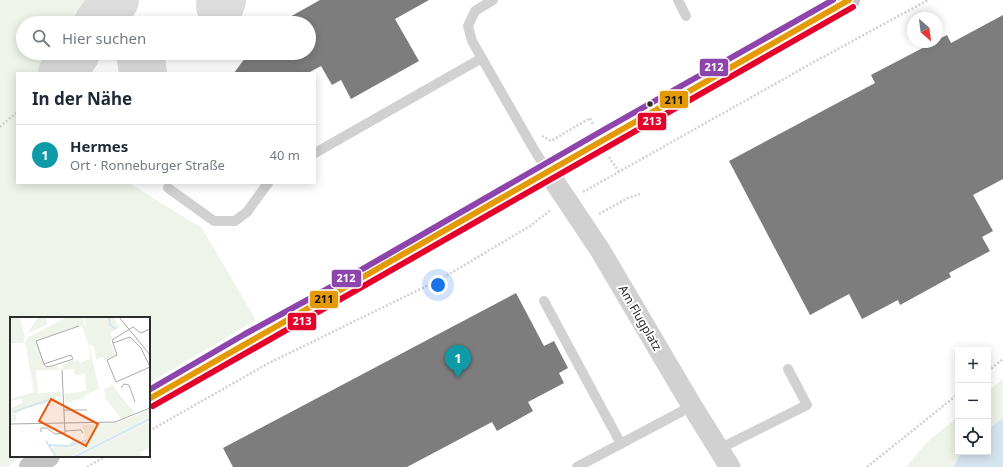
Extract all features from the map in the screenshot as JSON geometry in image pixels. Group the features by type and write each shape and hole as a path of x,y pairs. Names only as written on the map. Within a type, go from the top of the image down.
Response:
{"main road":[{"path":"150,397 344,289 849,0"},
{"path":"30,467 47,457"}],"street":[{"name":"Am Flugplatz","path":"548,172 600,250 692,406 730,467"}],"lane":[{"path":"493,0 475,11 468,26 472,41 548,172"},
{"path":"678,0 686,16"},
{"path":"316,152 482,58"},
{"path":"168,188 214,221 235,221 247,212 267,184"},
{"path":"544,301 621,444"},
{"path":"719,449 807,405 788,369"},
{"path":"577,467 692,406"}],"path":[{"path":"150,430 269,363 441,278 530,226 550,211 814,62 928,0"},
{"path":"0,127 16,113"},
{"path":"583,223 628,198 640,194"},
{"path":"991,369 1003,359"},
{"path":"867,467 955,396"},
{"path":"87,467 104,457"}],"shaded area":[{"path":"0,0 102,0 90,16 16,16 16,60 58,60 49,72 16,72 16,184 131,184 202,228 256,320 150,382 150,317 10,317 10,457 22,457 6,467 0,467"},
{"path":"1003,379 1003,418 991,427 991,419 991,389"},
{"path":"1003,418 1003,467 954,467 960,455 991,455 991,427"},
{"path":"955,419 955,455 960,455 954,467 906,467 926,443"}],"building":[{"path":"320,0 429,0 395,19 419,61 351,99 341,80 332,85 321,66 310,72 235,72 244,60 316,60 316,16 291,16"},
{"path":"1003,15 1003,179 973,195 993,231 982,237 990,251 949,273 951,277 900,305 898,300 862,319 849,294 810,315 729,161 875,83 871,75 923,48 943,48 943,37 947,35 951,43"},
{"path":"516,293 544,346 554,341 568,368 559,373 564,383 528,402 533,411 497,431 492,422 407,467 233,467 223,448"}],"taxiway":[{"path":"103,16 115,0"},
{"path":"220,6 222,0"},
{"path":"63,72 71,60"},
{"path":"141,60 143,72"}],"transit line":[{"name":"212","path":"150,389 833,0"},
{"name":"211","path":"150,398 849,0"},
{"name":"213","path":"153,406 853,7"}],"place":[{"name":"Hermes","path":"458,378"}]}
